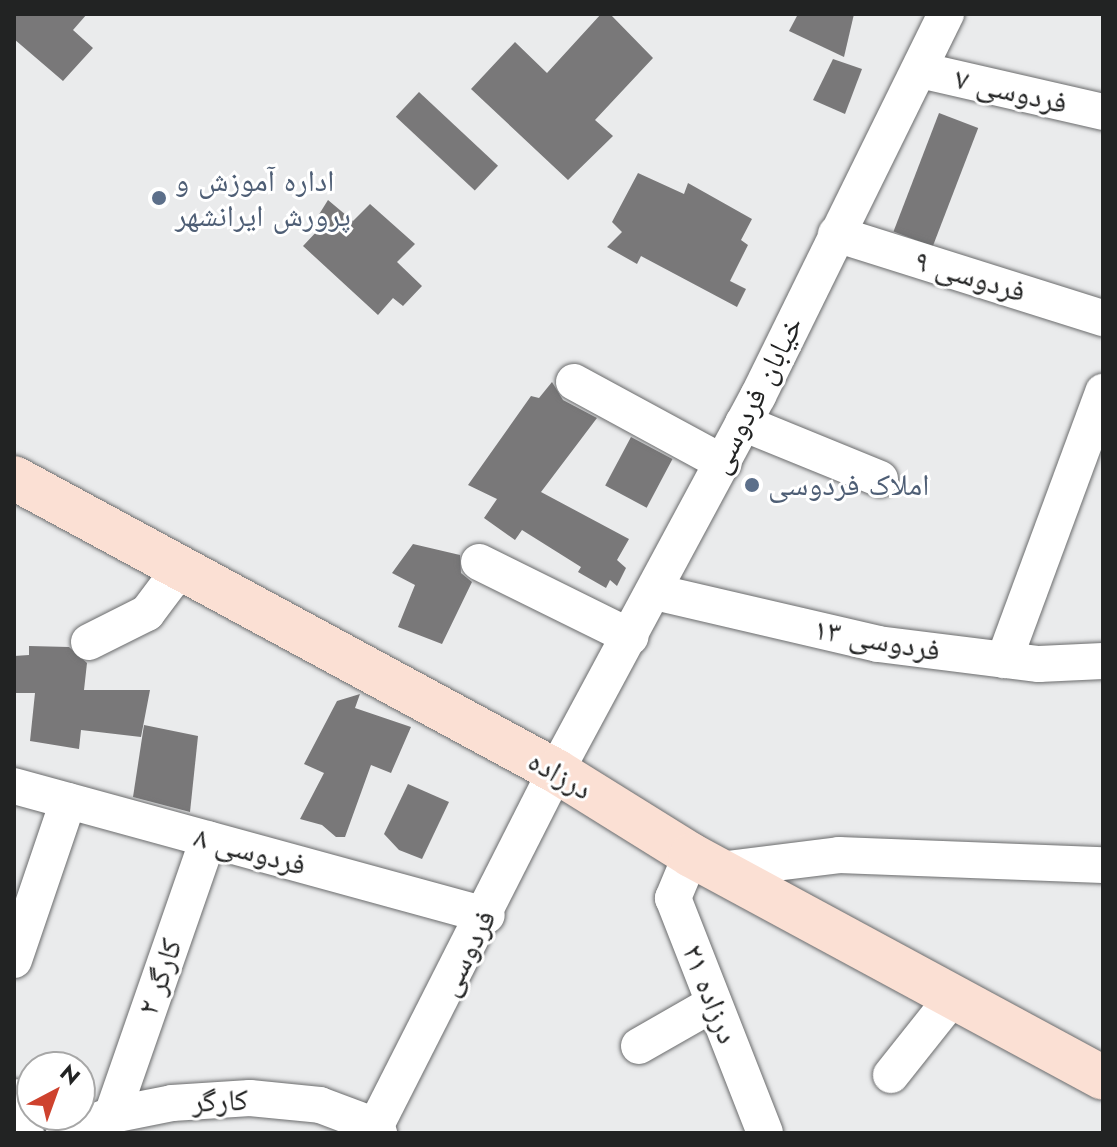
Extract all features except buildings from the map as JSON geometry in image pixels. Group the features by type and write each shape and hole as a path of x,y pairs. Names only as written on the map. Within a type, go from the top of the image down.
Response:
{"main road":[{"name":"درزاده","path":"14,478 556,771 705,862 1103,1078"}],"street":[{"name":"خیابان فردوسی","path":"556,771 723,463 946,14"},
{"name":"فردوسی ۷","path":"920,70 1103,112"},
{"name":"فردوسی ۹","path":"836,234 1103,318"},
{"path":"574,382 723,463"},
{"path":"1004,660 1103,392"},
{"path":"743,423 880,479"},
{"path":"479,562 631,637"},
{"path":"89,642 147,613 180,569"},
{"name":"فردوسی ۱۳","path":"655,592 878,644 1004,660 1103,661"},
{"name":"فردوسی","path":"376,1131 487,915 556,771"},
{"name":"فردوسی ۸","path":"14,786 487,915"},
{"path":"14,960 68,801"},
{"name":"کارگر ۲","path":"112,1115 208,839"},
{"path":"705,862 839,855 1103,865"},
{"name":"درزاده ۲۱","path":"705,862 673,898 765,1133"},
{"path":"891,1075 953,997"},
{"path":"639,1046 714,1003"},
{"path":"14,1097 26,1133"},
{"name":"کارگر","path":"64,1133 112,1115 172,1103 250,1098 320,1105 376,1131"}],"place":[{"name":"اداره آموزش و پرورش ایرانشهر","path":"159,198"},
{"name":"املاک فردوسی","path":"752,485"}]}
